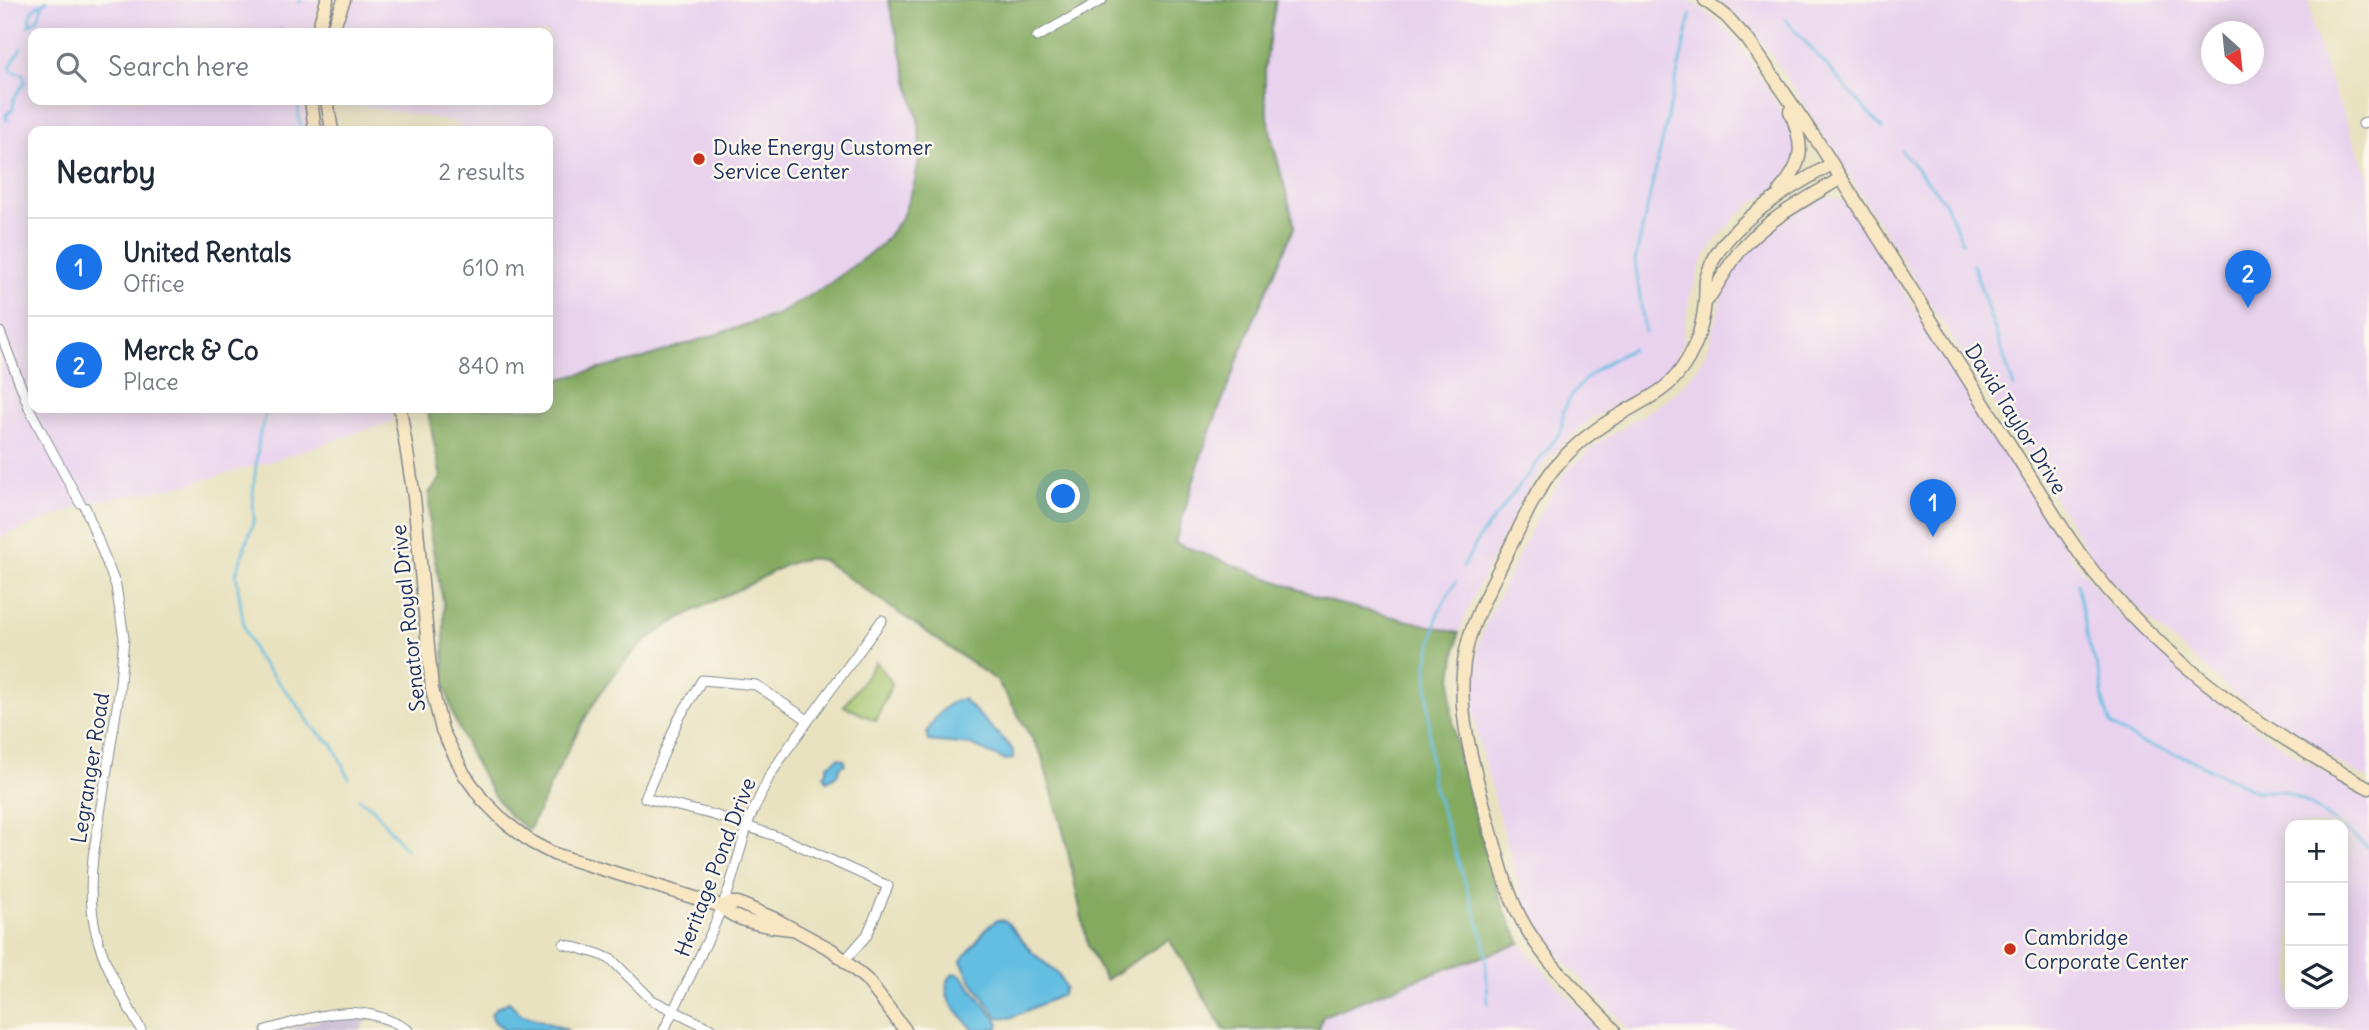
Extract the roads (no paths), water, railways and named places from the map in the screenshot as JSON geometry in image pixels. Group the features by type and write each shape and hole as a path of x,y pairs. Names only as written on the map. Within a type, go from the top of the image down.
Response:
{"street":[{"path":"319,28 327,0"},
{"path":"333,28 344,0"},
{"path":"1037,37 1102,0"},
{"name":"David Taylor Drive","path":"1705,0 1726,16 1744,35 1832,164 2067,535 2102,583 2155,637 2231,701 2302,750 2369,788"},
{"path":"1614,1030 1541,951 1514,907 1466,738 1462,699 1464,663 1479,611 1545,482 1565,456 1588,435 1661,390 1674,379 1694,349 1705,303 1706,281 1714,258 1734,233 1788,181 1797,166 1800,142 1778,85"},
{"path":"312,105 314,126"},
{"path":"328,105 331,126"},
{"path":"1756,214 1832,164"},
{"path":"1705,303 1752,237 1841,178"},
{"name":"Legranger Road","path":"0,332 28,405"},
{"name":"Legranger Road","path":"32,413 83,505 114,579 120,605 124,638 119,694 93,857 91,909 99,948 141,1030"},
{"name":"Senator Royal Drive","path":"401,413 414,497 432,689 442,730 464,774 498,816 520,835 583,865 721,906 727,913 763,925 791,929 820,943 845,960 867,980 905,1030"},
{"name":"Heritage Pond Drive","path":"664,1030 712,931 729,889 747,826 769,777 882,620"},
{"path":"808,720 763,688 750,684 702,680 663,752 645,798 705,812 787,840 888,886 867,934 845,960"},
{"path":"564,944 612,960 648,996 713,1030"},
{"path":"266,1030 326,1014 346,1012 377,1016 408,1030"}],"water":[{"path":"963,699 1010,746 1013,759 1005,760 971,745 928,741 927,732 937,715 946,706"},
{"path":"838,758 844,759 845,764 840,767 837,775 827,781 824,775 827,766"},
{"path":"997,920 1006,921 1032,952 1059,975 1065,987 1062,995 1010,1018 998,1017 969,977 961,961"},
{"path":"954,973 961,975 994,1016 999,1023 997,1029 974,1030 956,1010 946,988"},
{"path":"509,1002 521,1014 568,1030 504,1030 491,1014 496,1008"}],"waterway":[{"path":"28,26 38,19 42,5 47,0"},
{"path":"29,24 32,11 42,5"},
{"path":"1645,332 1635,261 1691,14"},
{"path":"1785,19 1883,129"},
{"path":"7,120 6,115 13,109 14,98 25,81 23,74 12,71 10,67 21,48"},
{"path":"298,105 301,126"},
{"path":"1901,150 1944,201 1963,243"},
{"path":"1973,265 2014,387"},
{"path":"1463,567 1479,538 1561,432 1564,410 1569,399 1592,373 1632,349"},
{"path":"266,413 259,437 253,493 254,520 236,574 244,627 256,656 297,704 313,728 333,745 349,778"},
{"path":"1456,581 1438,613 1427,665 1431,778 1485,943 1488,1004"},
{"path":"2077,583 2089,644 2100,676 2103,701 2111,725 2139,742 2185,757 2256,791 2283,791 2308,803 2332,820"},
{"path":"359,799 373,808 405,849"},
{"path":"2348,832 2368,847"}],"place":[{"name":"Duke Energy Customer Service Center","path":"699,159"},
{"name":"Merck & Co","path":"2248,308"},
{"name":"United Rentals","path":"1933,537"},
{"name":"Cambridge Corporate Center","path":"2010,949"}]}
